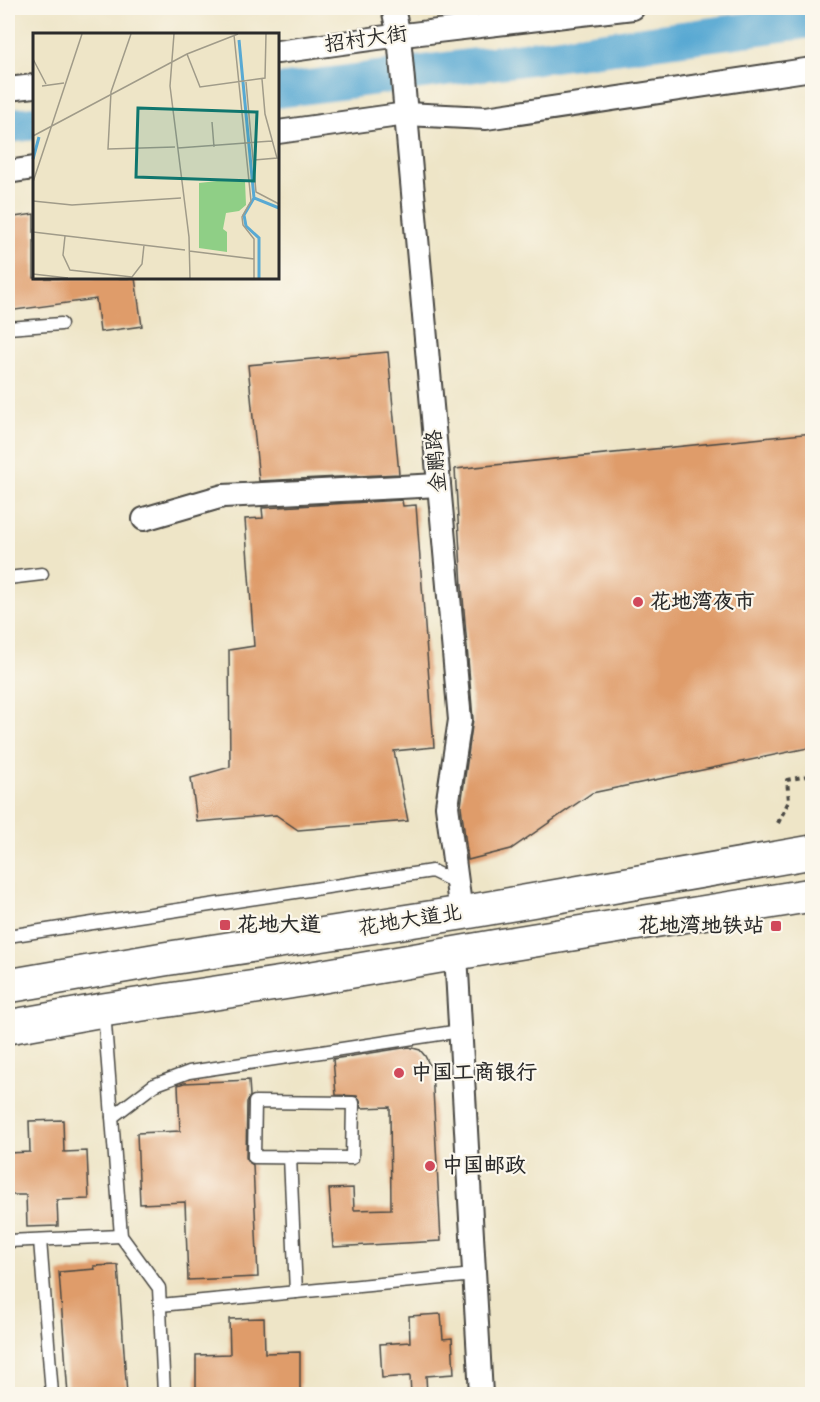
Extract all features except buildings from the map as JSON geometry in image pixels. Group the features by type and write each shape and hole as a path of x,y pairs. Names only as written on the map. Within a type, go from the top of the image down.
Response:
{"main road":[{"name":"花地大道北","path":"8,986 164,959 459,898 813,852"},
{"name":"花地大道北","path":"8,1027 813,896"}],"street":[{"name":"金鹏路","path":"393,8 399,40 460,720 447,806 459,898"},
{"name":"招村大街","path":"279,52 399,40 573,11 633,8"},
{"path":"279,132 405,106 486,118 813,69"},
{"path":"8,89 33,86"},
{"path":"8,172 33,168"},
{"path":"144,519 224,496 439,485"},
{"path":"456,954 481,1395"}],"lane":[{"path":"8,328 61,324"},
{"path":"8,578 42,574"},
{"path":"8,936 432,871 459,898"},
{"path":"104,1010 121,1236 159,1288 164,1395"},
{"path":"112,1117 154,1085 189,1072 460,1032"},
{"path":"255,1102 353,1103 352,1158 290,1157 254,1157 255,1102"},
{"path":"290,1157 296,1293"},
{"path":"8,1241 121,1236"},
{"path":"40,1240 52,1395"},
{"path":"160,1305 474,1275"}],"path":[{"path":"778,823 789,801 787,780 813,775"}],"waterway":[{"path":"279,91 812,21"},
{"path":"8,126 33,123"}],"place":[{"name":"花地湾夜市","path":"638,602"},
{"name":"花地大道","path":"225,925"},
{"name":"花地湾地铁站","path":"776,926"},
{"name":"中国工商银行","path":"399,1073"},
{"name":"中国邮政","path":"430,1166"}]}
